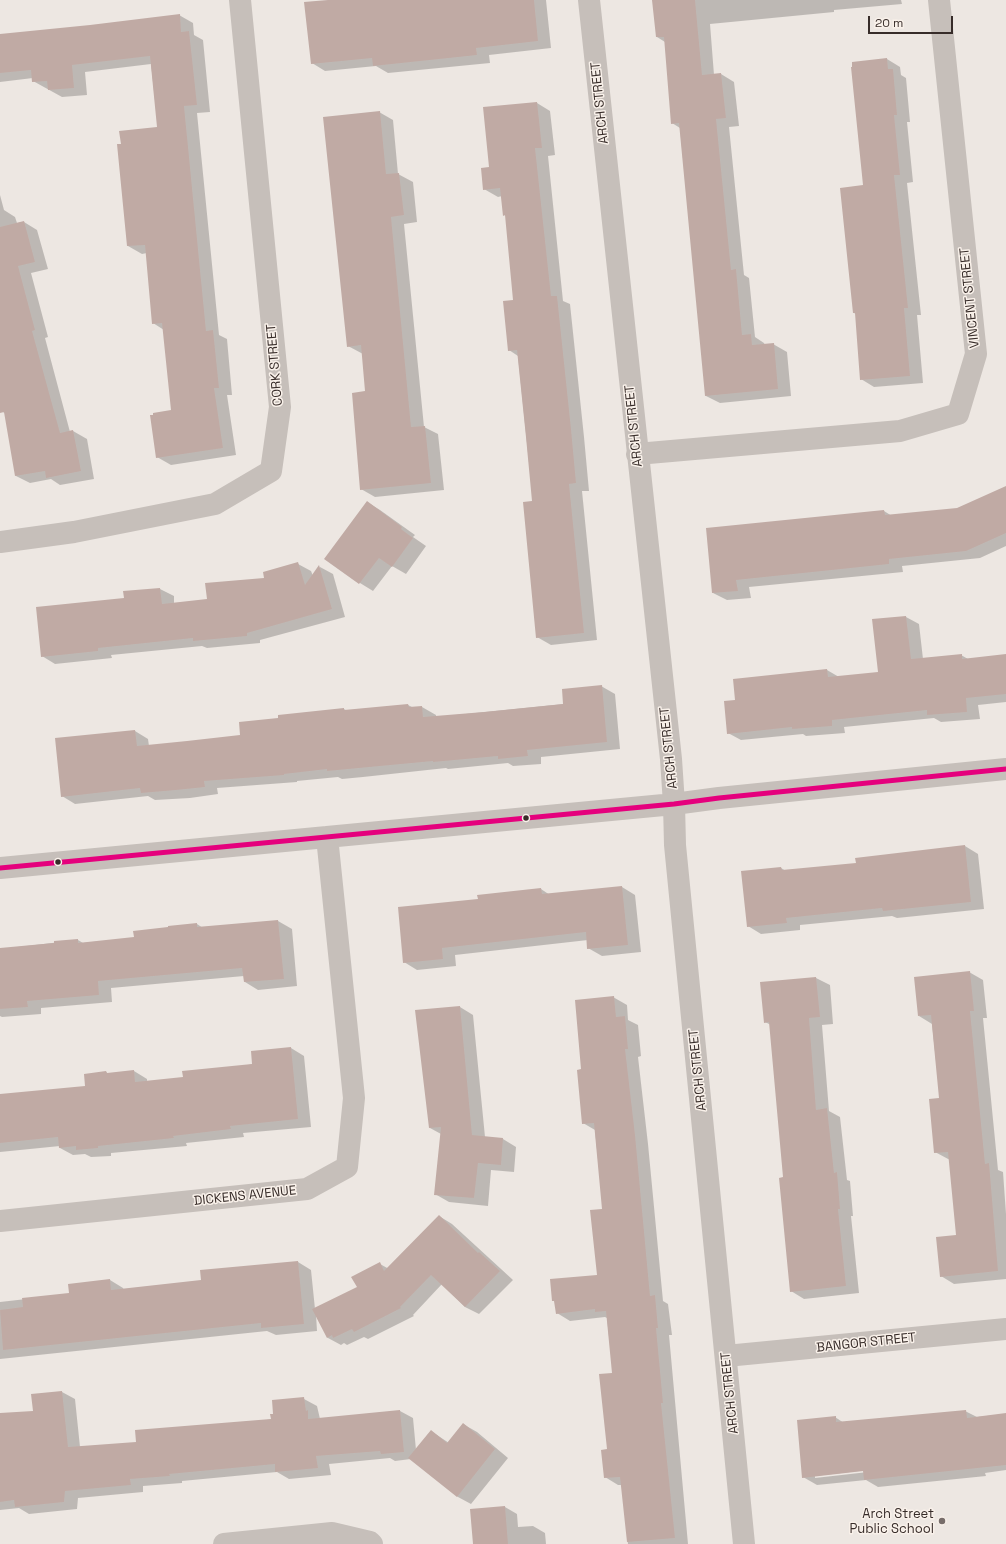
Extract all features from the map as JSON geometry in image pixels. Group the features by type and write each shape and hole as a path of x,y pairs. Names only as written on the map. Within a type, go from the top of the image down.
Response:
{"street":[{"name":"CORK STREET","path":"0,542 74,532 215,504 271,470 280,407 240,0"},
{"name":"ARCH STREET","path":"589,0 671,759 675,845 744,1544"},
{"name":"VINCENT STREET","path":"637,454 900,431 958,414 976,354 939,0"},
{"path":"0,866 674,804 719,798 1006,769"},
{"name":"DICKENS AVENUE","path":"0,1221 308,1189 347,1167 354,1098 326,837"},
{"name":"BANGOR STREET","path":"726,1356 1006,1329"},
{"path":"224,1544 332,1534 370,1542 372,1544"}],"building":[{"path":"328,0 534,0 538,41 476,48 477,55 373,66 372,58 311,64 304,2"},
{"path":"652,0 695,0 702,75 721,73 726,118 716,119 731,270 736,269 742,335 751,334 752,345 774,343 778,389 705,396 679,123 671,124 664,37 656,37"},
{"path":"180,14 181,32 189,31 197,105 184,106 206,331 213,330 219,388 214,388 223,448 156,458 150,415 153,415 153,413 171,410 162,323 152,324 145,245 127,246 117,144 121,144 119,131 157,127 150,56 72,65 74,88 48,90 47,81 32,82 31,70 0,73 0,34"},
{"path":"887,58 888,69 893,69 897,115 894,115 900,175 894,175 908,308 904,308 910,376 860,380 855,313 853,313 840,188 863,185 851,67 852,62"},
{"path":"537,102 542,148 535,148 551,296 557,296 571,429 576,483 569,484 584,633 536,638 523,502 532,501 526,437 517,350 508,351 503,301 513,300 505,215 503,216 500,188 483,190 481,168 489,167 483,107"},
{"path":"380,111 386,174 399,173 404,215 391,217 411,427 425,426 431,483 360,490 352,393 365,391 361,345 347,347 323,117"},
{"path":"24,221 35,262 18,266 35,330 32,331 60,433 73,430 81,471 46,478 45,471 15,476 4,412 0,413 0,227"},
{"path":"1006,486 1006,533 966,551 889,559 889,564 736,580 738,591 712,593 706,528 884,510 885,515 957,508"},
{"path":"367,501 402,527 401,529 413,538 392,567 379,558 359,584 324,559"},
{"path":"298,562 305,585 319,565 332,609 247,633 247,636 193,641 193,638 98,648 98,651 41,657 36,607 124,598 123,591 160,588 162,604 207,599 205,583 264,578 263,572"},
{"path":"906,616 911,659 962,654 962,659 1006,654 1006,694 966,698 967,712 927,715 927,710 832,720 832,726 792,729 792,727 727,734 724,701 735,700 733,679 827,669 828,677 878,672 872,619"},
{"path":"602,685 607,742 527,750 528,756 498,759 498,756 327,771 327,769 284,775 204,781 205,787 141,793 140,788 61,797 55,738 135,730 137,746 240,735 239,722 278,718 278,715 344,708 344,710 408,704 409,707 422,706 423,717 563,704 562,689"},
{"path":"965,845 971,902 883,911 882,908 786,918 787,923 747,927 741,871 781,867 782,870 856,863 855,858"},
{"path":"622,886 628,945 587,949 586,932 442,948 443,959 403,963 398,907 478,899 477,895 541,888 542,894"},
{"path":"278,920 284,979 244,982 242,968 98,981 99,995 27,1001 28,1007 0,1009 0,948 54,943 54,941 78,939 78,943 134,937 133,931 197,923 197,927"},
{"path":"970,971 974,1011 970,1011 985,1164 989,1163 998,1271 940,1277 936,1237 956,1235 948,1152 934,1153 929,1099 939,1098 931,1015 918,1016 914,977"},
{"path":"816,977 820,1017 809,1018 816,1110 827,1108 834,1173 837,1172 840,1209 838,1209 846,1286 790,1292 779,1178 783,1177 769,1022 764,1023 760,982"},
{"path":"614,996 616,1017 625,1016 628,1049 625,1049 635,1135 650,1296 655,1295 658,1328 656,1328 663,1403 661,1403 675,1538 627,1542 620,1477 604,1478 601,1450 607,1449 599,1374 612,1373 606,1311 595,1312 595,1309 556,1314 554,1301 552,1301 550,1279 597,1275 590,1210 602,1209 594,1123 582,1124 577,1070 581,1069 575,1000"},
{"path":"460,1006 472,1135 503,1138 501,1165 478,1163 474,1198 434,1195 441,1127 429,1128 415,1010"},
{"path":"291,1047 298,1119 230,1126 231,1129 173,1136 174,1138 98,1146 98,1148 76,1150 76,1146 59,1148 58,1137 0,1143 0,1094 85,1086 84,1074 106,1071 107,1073 134,1070 135,1082 183,1077 182,1071 252,1064 251,1051"},
{"path":"439,1215 478,1253 479,1252 500,1271 465,1307 431,1275 400,1307 401,1308 354,1332 352,1329 333,1338 332,1335 327,1338 312,1309 357,1287 351,1277 380,1262 384,1271"},
{"path":"298,1261 304,1324 261,1328 261,1323 3,1350 0,1310 23,1307 22,1298 69,1293 68,1284 110,1279 111,1290 201,1280 200,1270"},
{"path":"62,1391 68,1447 136,1442 135,1430 271,1419 270,1414 273,1414 272,1400 304,1397 306,1411 308,1410 308,1419 400,1410 404,1452 381,1454 380,1451 316,1456 318,1468 275,1472 275,1464 130,1479 131,1485 65,1491 64,1502 15,1507 14,1500 0,1502 0,1413 33,1411 31,1394"},
{"path":"966,1410 967,1418 1006,1413 1006,1465 864,1480 863,1471 802,1478 797,1420 836,1416 836,1422"},
{"path":"463,1423 495,1449 457,1497 408,1458 431,1430 447,1443"},
{"path":"505,1506 508,1544 473,1544 470,1509"}],"transit line":[{"path":"0,868 674,804 719,798 1006,769"}],"place":[{"name":"Arch Street Public School","path":"942,1521"}]}
